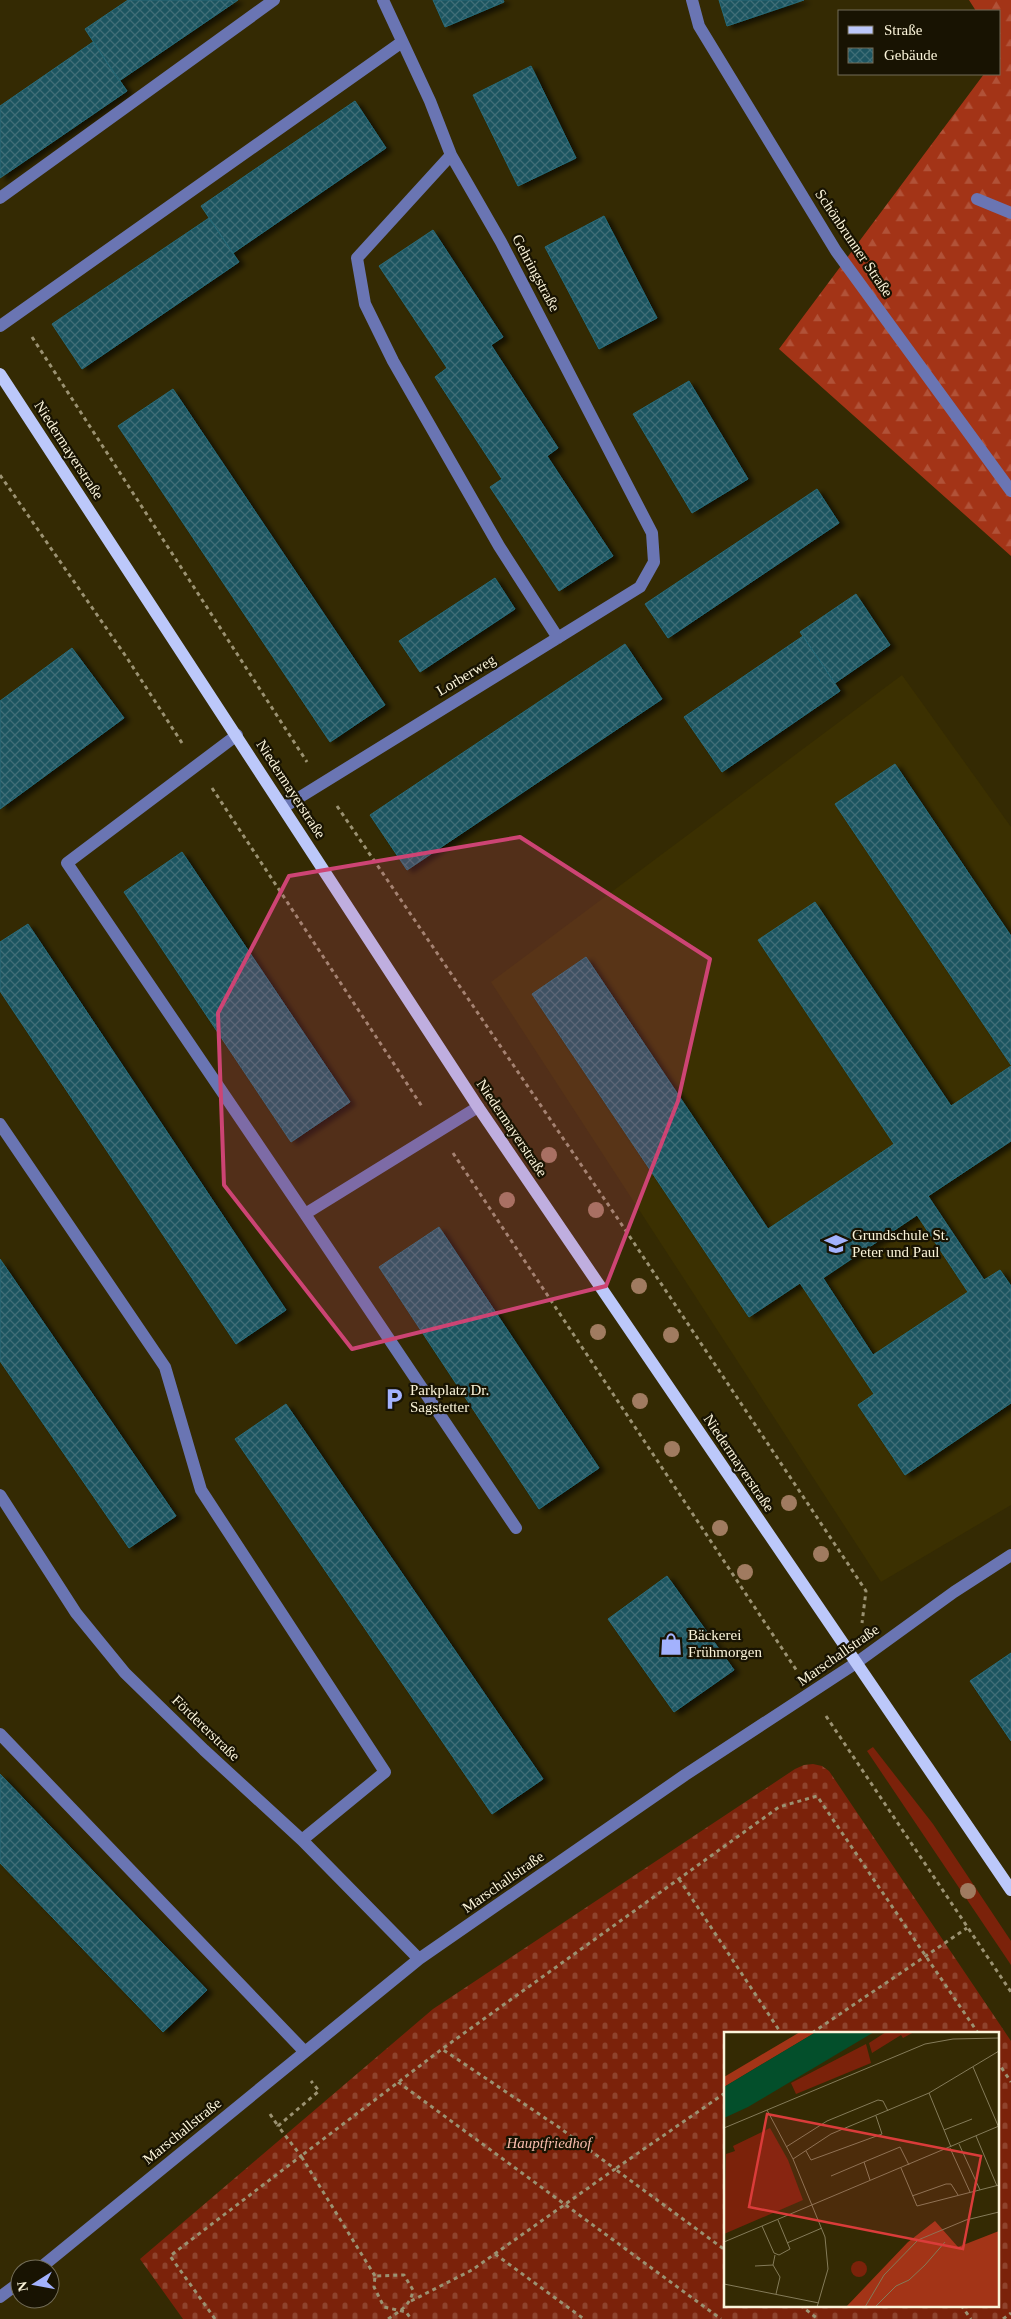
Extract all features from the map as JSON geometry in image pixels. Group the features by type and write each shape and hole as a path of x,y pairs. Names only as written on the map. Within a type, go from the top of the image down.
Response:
{"main road":[{"name":"Niedermayerstraße","path":"0,374 478,1107 1011,1890"}],"street":[{"path":"0,198 274,0"},
{"name":"Gehringstraße","path":"383,0 430,101 451,155 501,242 652,532 654,562"},
{"name":"Schönbrunner Straße","path":"692,0 700,26 836,251 1011,491"},
{"path":"0,326 402,42"},
{"path":"451,155 357,258 365,304 392,361 489,529 558,638"},
{"path":"977,199 1011,213"},
{"name":"Lorberweg","path":"284,807 640,586 654,562"},
{"path":"237,735 68,863 516,1528"},
{"path":"305,1214 478,1107"},
{"path":"0,1124 165,1367 201,1490 385,1772 302,1840"},
{"name":"Fördererstraße","path":"0,1495 4,1509 76,1613 125,1673 204,1750 302,1840 420,1959"},
{"name":"Marschallstraße","path":"50,2259 420,1959 685,1775 812,1693 954,1592 1011,1555"},
{"path":"0,1734 304,2052"}],"path":[{"path":"17,314 321,783 620,1222 866,1591 856,1663"},
{"path":"0,475 127,658 1011,1992"},
{"path":"216,2319 170,2256 442,2049 779,1807 817,1796 927,1955 977,2032"},
{"path":"679,1879 780,2032"},
{"path":"813,2032 967,1928"},
{"path":"442,2049 560,2128 724,2249"},
{"path":"294,2061 319,2091 278,2126 301,2156 375,2276 374,2287 384,2307 406,2312 411,2319"},
{"path":"998,2062 1011,2082"},
{"path":"398,2082 721,2319"},
{"path":"388,2319 412,2301 472,2270 724,2094"},
{"path":"495,2254 584,2319"},
{"path":"375,2276 404,2275 413,2290 412,2301"},
{"path":"801,2306 818,2319"},
{"path":"962,2306 970,2319"},
{"path":"1003,2319 1011,2313"}],"highlighted area":[{"path":"520,837 710,959 678,1101 606,1286 352,1349 224,1185 218,1013 289,876"}],"shaded area":[{"name":"Grundschule St. Peter und Paul","path":"902,675 1011,827 1011,1505 881,1582 491,982"}],"green space":[{"path":"969,0 1011,0 1011,556 779,349 983,75 1001,75 1001,10 975,10"},
{"path":"873,1747 933,1824 1011,1941 1011,1965 867,1751"},
{"name":"Hauptfriedhof","path":"813,1764 822,1766 829,1771 1011,2041 1011,2319 183,2319 140,2259 433,2009 795,1769"}],"building":[{"path":"128,0 238,0 119,81 85,29"},
{"path":"433,0 503,0 504,2 445,27"},
{"path":"719,0 804,0 727,26"},
{"path":"93,42 127,91 0,178 0,106"},
{"path":"531,66 576,158 518,186 473,95"},
{"path":"355,101 386,148 233,253 201,206"},
{"path":"604,216 657,318 599,349 545,247"},
{"path":"209,218 239,262 82,369 52,324"},
{"path":"433,230 503,337 491,345 558,448 547,456 613,556 559,591 490,487 502,479 435,377 447,368 379,266"},
{"path":"689,381 748,479 692,513 633,414"},
{"path":"173,389 385,705 330,742 118,426"},
{"path":"817,489 839,523 668,638 645,604"},
{"path":"495,578 515,609 420,672 399,641"},
{"path":"856,594 890,645 835,683 800,632"},
{"path":"803,636 840,691 722,772 684,717"},
{"path":"625,644 662,699 407,870 370,815"},
{"path":"72,648 124,718 0,809 0,701"},
{"path":"895,764 1011,936 1011,1065 835,804"},
{"path":"182,852 350,1102 291,1142 124,892"},
{"path":"815,902 951,1106 1011,1066 1011,1141 928,1196 984,1280 1000,1270 1011,1286 1011,1403 905,1475 858,1405 874,1394 800,1283 749,1317 532,994 586,957 768,1229 894,1144 758,940","holes":["917,1215 968,1292 873,1355 823,1278"]},
{"path":"28,924 286,1310 236,1344 0,991 0,942"},
{"path":"439,1227 599,1468 539,1509 379,1267"},
{"path":"0,1259 176,1516 129,1548 0,1361"},
{"path":"286,1404 543,1779 492,1814 235,1439"},
{"name":"Bäckerei Frühmorgen","path":"667,1576 734,1670 674,1712 608,1619"},
{"path":"1011,1653 1011,1741 970,1681"},
{"path":"0,1774 207,1990 163,2032 0,1863"}],"place":[{"name":"Grundschule St. Peter und Paul","path":"836,1244"},
{"name":"Parkplatz Dr. Sagstetter","path":"394,1399"},
{"name":"Bäckerei Frühmorgen","path":"671,1644"}]}
